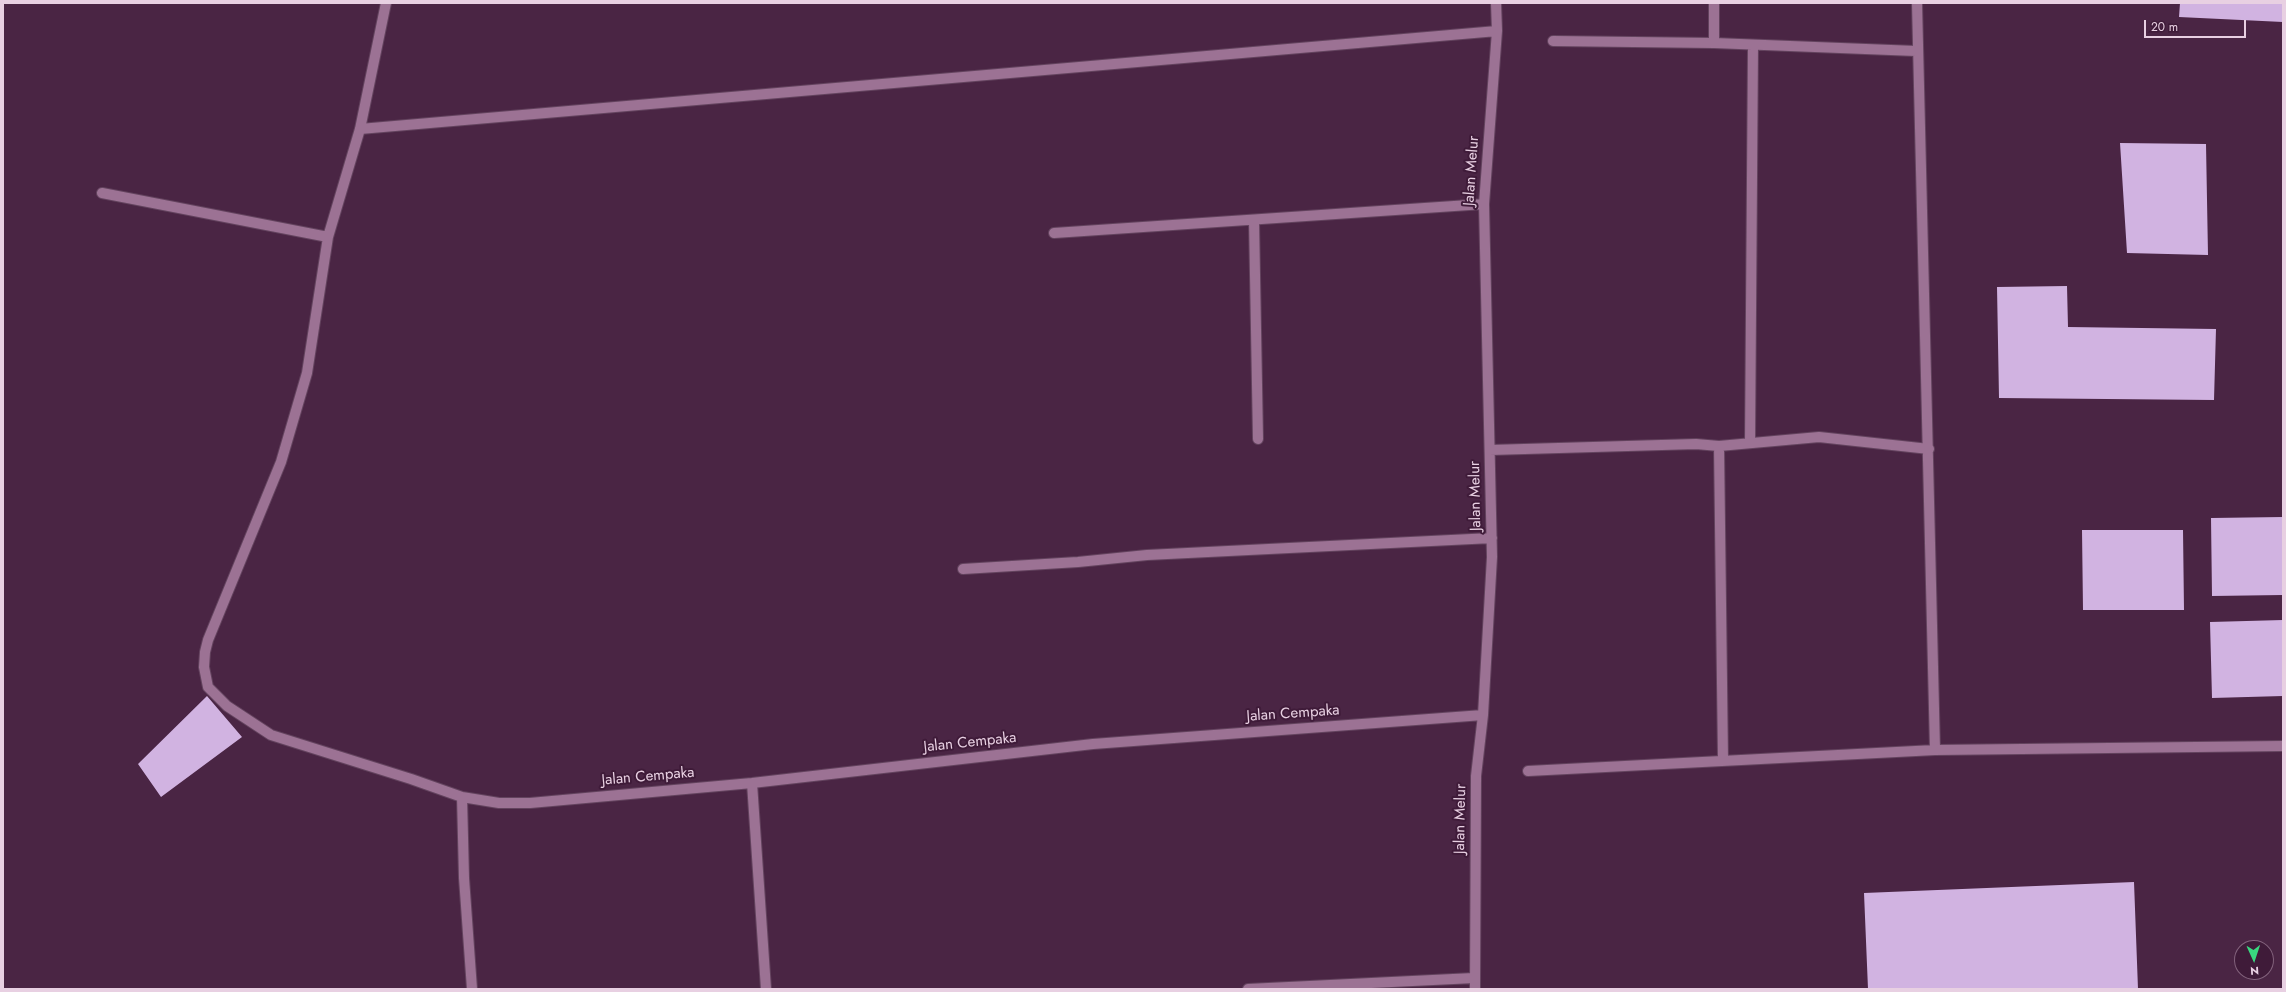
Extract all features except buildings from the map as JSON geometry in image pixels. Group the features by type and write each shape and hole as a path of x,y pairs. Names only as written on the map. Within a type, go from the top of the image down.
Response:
{"street":[{"name":"Jalan Cempaka","path":"383,3 360,128 328,237 307,373 281,462 204,652 204,667 208,687 227,706 271,735 411,778 462,797 499,803 530,803 752,783 1093,744 1483,715"},
{"name":"Jalan Melur","path":"1475,989 1476,776 1483,715 1492,538 1484,204 1497,31 1496,3"},
{"path":"1714,3 1714,43"},
{"path":"1916,3 1916,51 1929,449 1935,750"},
{"path":"360,128 1497,31"},
{"path":"1553,41 1714,43 1916,51"},
{"path":"1750,442 1753,45"},
{"path":"102,193 328,237"},
{"path":"1054,233 1484,204"},
{"path":"1254,220 1258,439"},
{"path":"1490,450 1696,444 1719,446 1750,442 1819,437 1929,449"},
{"path":"1719,446 1723,761"},
{"path":"963,569 1078,562 1147,555 1492,538"},
{"path":"1528,771 1935,750 2283,746"},
{"path":"752,783 766,989"},
{"path":"462,797 464,878 472,989"},
{"path":"1248,989 1474,978"}]}
